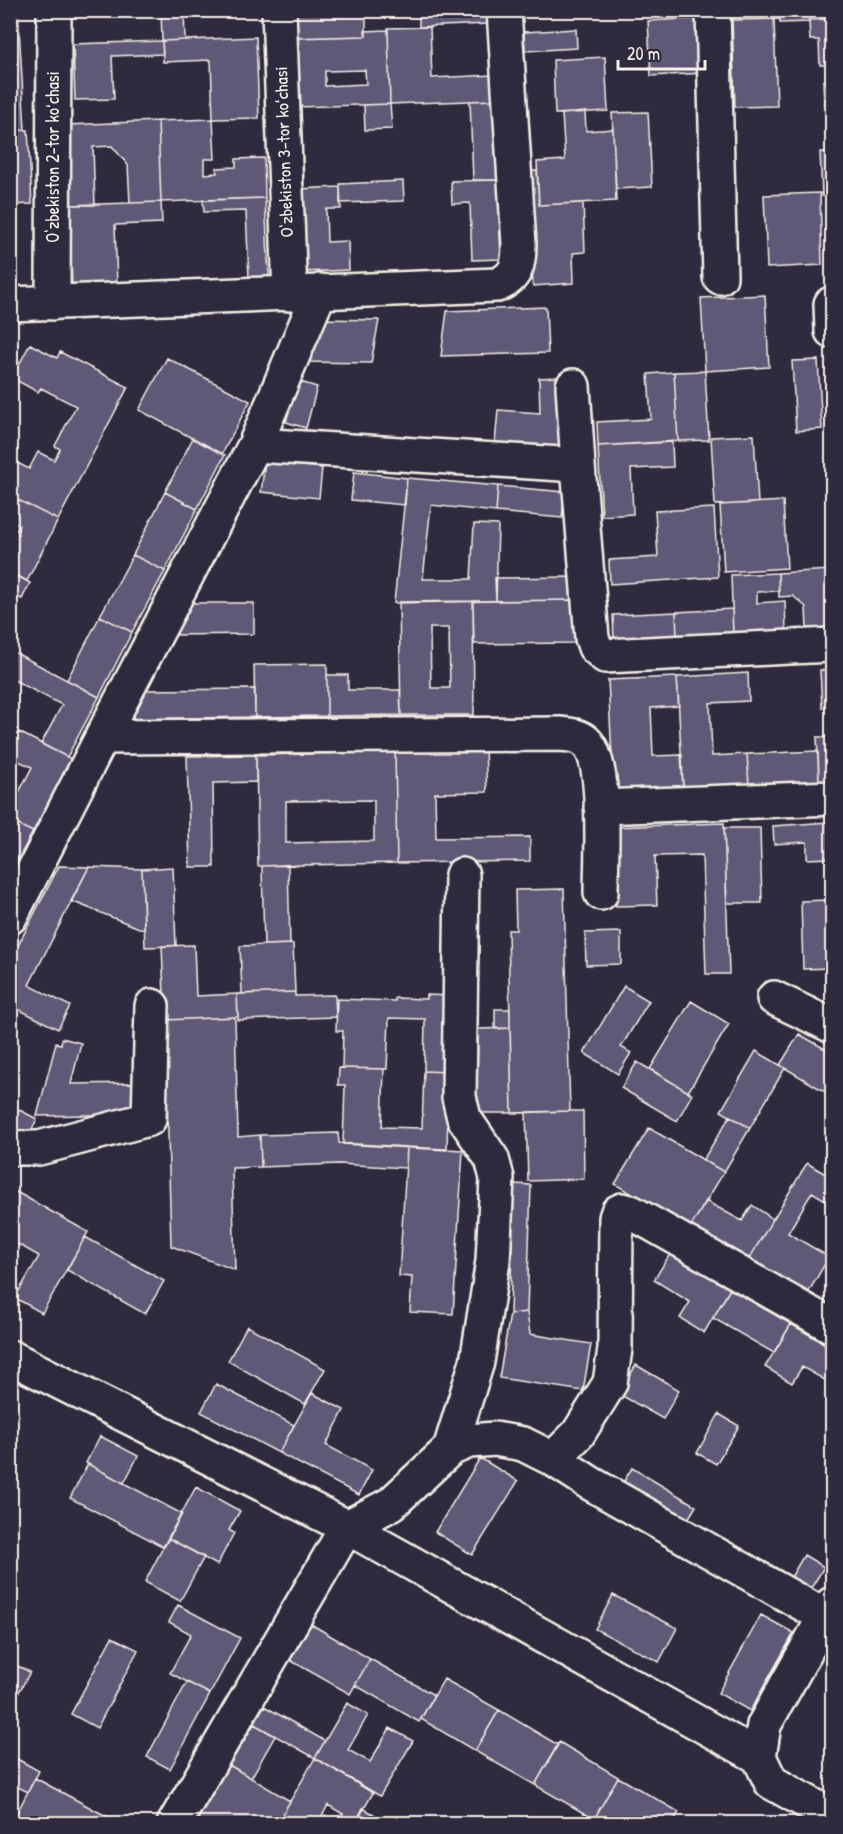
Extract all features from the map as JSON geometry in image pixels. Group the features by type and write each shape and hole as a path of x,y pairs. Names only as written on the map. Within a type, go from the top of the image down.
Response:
{"street":[{"name":"O‘zbekiston 2-tor koʻchasi","path":"53,303 54,10"},
{"name":"O‘zbekiston 3-tor koʻchasi","path":"279,10 305,292"},
{"path":"10,304 497,285 512,277 519,260 519,244 504,10"},
{"path":"713,10 720,277"},
{"path":"10,917 255,445 305,292"},
{"path":"573,386 592,638 595,647 605,656 832,645"},
{"path":"255,445 578,465"},
{"path":"102,737 577,736 586,742 594,753 599,771 601,893"},
{"path":"601,807 832,798"},
{"path":"450,1449 477,1362 493,1261 497,1178 492,1159 465,1118 459,1096 462,875"},
{"path":"774,998 832,1026"},
{"path":"10,1148 39,1148 149,1119 152,1006"},
{"path":"553,1459 578,1434 610,1383 615,1349 616,1218 618,1212 622,1210 641,1217 832,1326"},
{"path":"10,1357 347,1527 759,1757"},
{"path":"174,1824 347,1527 391,1504 450,1449 469,1441 495,1439 523,1444 553,1459 826,1626 764,1725 759,1757 771,1782 832,1816"}],"building":[{"path":"10,10 18,10 25,130 10,131"},
{"path":"161,10 184,10 185,40 162,41"},
{"path":"287,10 366,10 366,36 288,38"},
{"path":"419,10 488,10 488,24 419,27"},
{"path":"732,10 780,10 780,19 732,20"},
{"path":"780,10 809,10 809,22 780,23"},
{"path":"701,18 704,73 651,76 648,21"},
{"path":"774,19 777,106 735,107 732,20"},
{"path":"832,19 832,65 820,65 819,40 810,40 809,20"},
{"path":"430,27 432,78 494,75 495,100 390,104 388,28"},
{"path":"576,29 577,48 525,51 524,32"},
{"path":"388,30 390,104 297,107 294,38 366,36 365,31","holes":["365,70 366,84 325,86 325,71"]},
{"path":"256,37 259,118 213,119 211,60 163,62 162,41"},
{"path":"162,41 163,54 112,56 114,99 75,100 73,44"},
{"path":"605,57 608,111 555,114 553,60"},
{"path":"832,80 832,104 824,104 823,81"},
{"path":"495,100 498,180 473,180 470,101"},
{"path":"390,104 392,129 365,130 364,105"},
{"path":"585,112 586,131 613,129 616,201 539,205 537,162 565,160 562,114"},
{"path":"648,112 652,187 616,189 612,113"},
{"path":"213,119 215,159 204,159 204,174 217,173 216,168 236,167 236,159 264,158 265,198 161,202 158,121"},
{"path":"158,121 161,202 130,203 128,165 112,146 93,147 95,205 69,205 67,125"},
{"path":"28,130 32,204 10,205 10,131"},
{"path":"820,152 832,152 832,196 822,196"},
{"path":"527,171 537,171 539,205 583,203 585,252 573,253 574,283 533,286"},
{"path":"498,180 501,259 472,260 470,203 452,204 451,181"},
{"path":"403,181 404,201 340,203 340,184"},
{"path":"340,187 341,209 326,209 327,242 348,241 349,270 302,272 298,189"},
{"path":"820,193 822,265 767,268 764,195"},
{"path":"265,198 269,277 249,278 246,211 204,212 203,200"},
{"path":"161,202 162,223 115,225 117,286 72,288 69,205"},
{"path":"765,295 769,367 705,371 701,298"},
{"path":"546,307 548,353 441,356 447,311"},
{"path":"313,319 379,320 371,363 303,362"},
{"path":"30,344 57,358 60,352 128,387 58,520 10,496 10,459 29,469 38,452 54,460 60,449 55,446 76,406 41,388 38,392 12,378"},
{"path":"167,358 250,401 222,454 139,410"},
{"path":"818,360 822,429 796,431 792,361"},
{"path":"705,371 709,440 678,441 674,372"},
{"path":"674,372 678,441 598,446 597,422 651,419 648,374"},
{"path":"557,377 560,448 495,443 498,410 540,413 539,378"},
{"path":"297,381 317,387 306,428 286,422"},
{"path":"754,435 758,503 715,505 711,437"},
{"path":"193,438 225,455 197,509 165,492"},
{"path":"672,442 673,467 631,469 633,514 602,516 598,446"},
{"path":"265,462 322,468 319,498 261,492"},
{"path":"354,472 407,478 405,505 351,500"},
{"path":"407,478 498,486 496,512 431,505 423,579 471,579 474,524 498,525 496,601 394,603"},
{"path":"498,486 565,492 562,518 496,512"},
{"path":"165,492 197,509 165,571 133,555"},
{"path":"10,496 58,520 27,581 10,572 10,541 19,525 10,521"},
{"path":"783,501 787,568 724,572 720,505"},
{"path":"714,508 718,577 610,584 609,560 658,557 655,511"},
{"path":"133,555 165,571 132,632 100,616"},
{"path":"832,570 832,629 807,630 806,607 793,596 779,597 778,573"},
{"path":"10,572 30,583 22,599 10,594"},
{"path":"778,573 779,591 757,592 757,603 785,601 786,632 733,635 731,575"},
{"path":"572,577 572,600 496,601 495,578"},
{"path":"574,600 575,643 474,644 473,601"},
{"path":"473,601 474,715 401,715 399,602","holes":["430,628 449,628 450,688 431,688"]},
{"path":"187,603 254,603 254,634 171,635"},
{"path":"732,609 733,635 677,637 676,612"},
{"path":"676,612 677,637 614,641 613,615"},
{"path":"100,616 132,632 99,697 67,680"},
{"path":"10,650 99,697 67,757 41,744 62,705 10,678"},
{"path":"327,664 327,716 255,717 254,665"},
{"path":"820,670 832,670 832,708 822,708"},
{"path":"748,673 749,701 710,703 712,756 747,754 749,786 683,789 677,677"},
{"path":"327,675 348,675 348,690 400,690 401,715 327,716"},
{"path":"677,677 679,706 651,708 653,756 682,755 683,789 614,793 608,680"},
{"path":"255,689 255,717 129,719 142,690"},
{"path":"19,732 71,759 33,832 10,821 10,793 17,796 32,767 10,757 10,747"},
{"path":"817,737 832,737 832,781 819,782"},
{"path":"485,750 487,792 435,793 436,838 530,837 530,861 397,863 395,752"},
{"path":"818,751 819,782 749,786 747,754"},
{"path":"395,752 397,863 258,866 256,755","holes":["374,800 374,841 286,843 286,801"]},
{"path":"256,755 256,782 213,783 214,867 190,867 187,756"},
{"path":"10,821 33,832 10,874"},
{"path":"829,822 830,858 807,859 807,842 774,844 773,826"},
{"path":"724,823 729,974 706,974 702,855 655,856 657,905 616,906 613,827"},
{"path":"724,828 760,828 762,903 727,903"},
{"path":"288,865 290,944 264,945 262,866"},
{"path":"59,866 89,867 29,985 70,1006 58,1029 18,1009 10,1024 10,961"},
{"path":"89,867 142,869 144,930 71,901"},
{"path":"173,867 176,946 145,947 142,869"},
{"path":"564,889 570,1111 512,1113 508,930 516,930 515,890"},
{"path":"829,900 831,968 803,969 801,901"},
{"path":"621,932 621,964 586,965 585,933"},
{"path":"293,944 295,992 242,994 240,946"},
{"path":"194,945 196,996 237,994 238,1017 165,1020 162,946"},
{"path":"624,986 649,1001 621,1047 631,1053 618,1074 584,1053"},
{"path":"295,992 295,996 335,995 336,1017 238,1020 237,994"},
{"path":"426,995 451,996 449,1072 424,1071 425,1019 389,1018 387,1069 342,1068 343,1031 336,1031 337,999 395,1001 395,998 426,999"},
{"path":"691,1001 729,1024 688,1092 650,1069"},
{"path":"495,1009 510,1009 510,1028 495,1029"},
{"path":"235,1017 238,1137 260,1135 261,1167 232,1168 235,1270 171,1246 165,1020"},
{"path":"510,1028 512,1113 476,1113 478,1029"},
{"path":"799,1034 832,1053 832,1096 780,1065"},
{"path":"62,1038 81,1043 71,1084 135,1083 136,1114 37,1116 56,1043 61,1044"},
{"path":"756,1051 785,1068 750,1128 721,1111"},
{"path":"637,1062 692,1094 677,1121 621,1088"},
{"path":"339,1068 384,1069 382,1127 422,1128 424,1071 449,1072 447,1150 343,1144 345,1085 338,1085"},
{"path":"10,1105 37,1119 29,1135 10,1126"},
{"path":"583,1111 584,1179 528,1181 526,1112"},
{"path":"730,1116 750,1128 724,1172 703,1160"},
{"path":"649,1128 724,1172 690,1228 615,1184"},
{"path":"338,1133 339,1143 407,1147 406,1168 339,1164 261,1167 260,1135"},
{"path":"407,1147 463,1150 453,1314 410,1312 412,1277 399,1276"},
{"path":"807,1163 832,1178 832,1204 812,1192 788,1233 829,1257 808,1293 749,1259"},
{"path":"514,1184 531,1185 527,1312 510,1314"},
{"path":"11,1189 88,1232 42,1313 10,1295 10,1286 19,1291 39,1256 16,1243 10,1254"},
{"path":"706,1201 742,1221 752,1205 773,1219 749,1259 747,1260 690,1228"},
{"path":"85,1237 164,1281 145,1314 67,1270"},
{"path":"670,1254 730,1289 704,1333 680,1318 690,1302 654,1280"},
{"path":"730,1289 791,1324 774,1353 713,1318"},
{"path":"527,1312 530,1334 591,1344 583,1391 499,1378 510,1314"},
{"path":"791,1324 832,1348 832,1384 802,1367 792,1383 765,1367"},
{"path":"247,1326 325,1369 305,1404 228,1361"},
{"path":"636,1365 679,1390 663,1419 619,1394"},
{"path":"216,1384 294,1425 279,1453 201,1412"},
{"path":"312,1393 344,1410 326,1445 372,1470 359,1495 279,1453"},
{"path":"719,1414 739,1426 716,1464 697,1453"},
{"path":"100,1436 138,1456 124,1483 86,1463"},
{"path":"480,1458 518,1481 472,1555 435,1532"},
{"path":"88,1464 182,1514 164,1547 70,1498"},
{"path":"632,1468 696,1506 684,1526 619,1489"},
{"path":"196,1487 240,1511 229,1530 234,1533 217,1565 168,1538"},
{"path":"168,1538 204,1557 180,1601 145,1582"},
{"path":"804,1555 824,1567 810,1590 790,1579"},
{"path":"613,1595 677,1628 659,1662 595,1629"},
{"path":"178,1605 240,1638 210,1694 170,1673 191,1634 169,1622"},
{"path":"761,1615 794,1633 750,1711 718,1693"},
{"path":"309,1623 370,1659 350,1694 288,1659"},
{"path":"112,1637 138,1650 97,1728 71,1714"},
{"path":"370,1659 434,1695 419,1722 355,1685"},
{"path":"10,1662 30,1672 10,1708"},
{"path":"444,1679 499,1710 475,1751 421,1719"},
{"path":"187,1682 210,1694 170,1769 147,1757"},
{"path":"347,1703 368,1715 348,1750 370,1762 390,1728 413,1741 380,1796 315,1758"},
{"path":"264,1706 325,1741 315,1758 254,1724"},
{"path":"499,1710 558,1745 535,1785 475,1751"},
{"path":"254,1724 275,1736 251,1778 229,1765"},
{"path":"559,1742 618,1777 594,1819 535,1785"},
{"path":"10,1755 39,1771 28,1792 10,1783"},
{"path":"315,1758 373,1793 355,1824 338,1824 343,1814 328,1805 319,1822 322,1824 277,1824"},
{"path":"229,1765 290,1801 277,1824 200,1824 197,1821"},
{"path":"618,1777 679,1812 672,1824 602,1824 594,1819"},
{"path":"35,1778 121,1824 47,1824 35,1817 32,1824 11,1824"},
{"path":"363,1808 389,1823 355,1824"}]}
